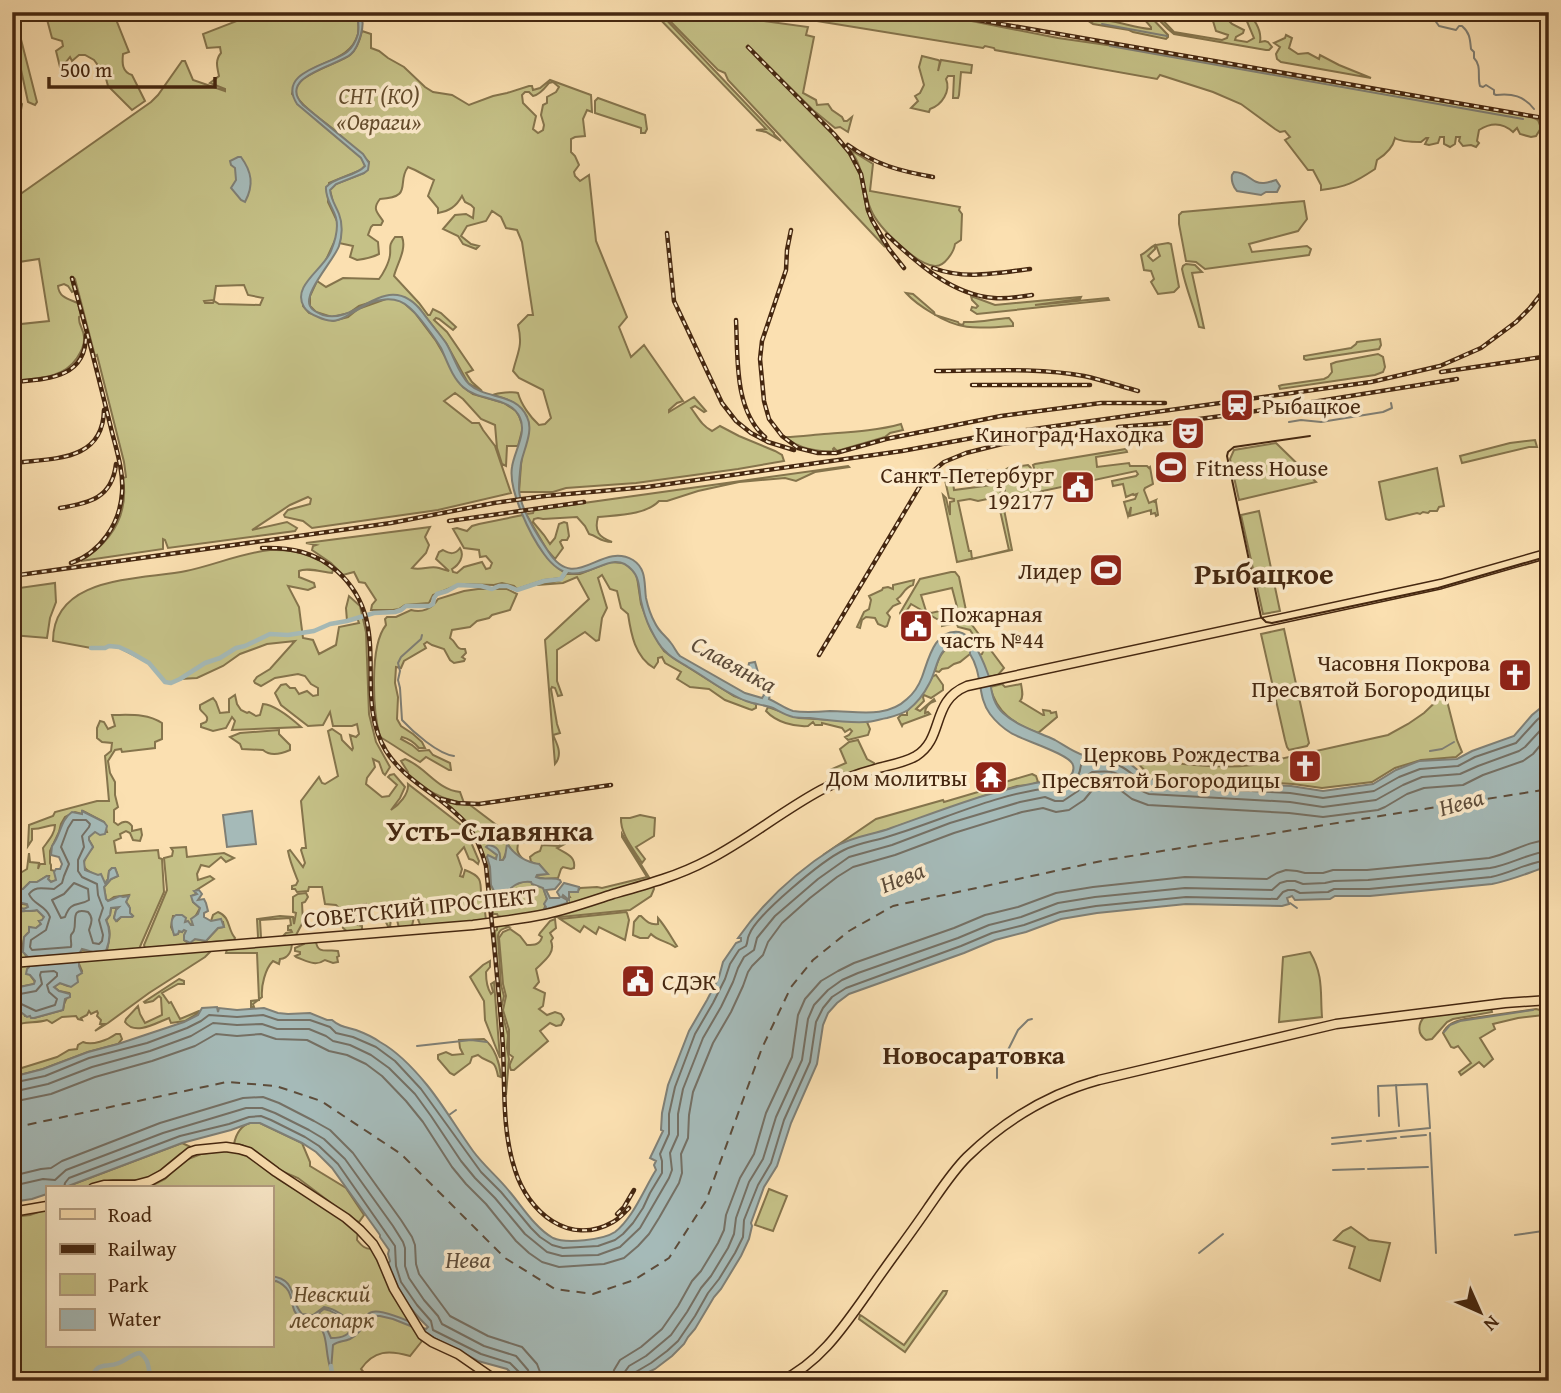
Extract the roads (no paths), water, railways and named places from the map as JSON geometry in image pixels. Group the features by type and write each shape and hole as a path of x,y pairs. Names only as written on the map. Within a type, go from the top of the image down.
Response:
{"main road":[{"name":"СОВЕТСКИЙ ПРОСПЕКТ","path":"12,963 505,922 548,913 688,870 718,855 828,786 914,757 929,742 944,705 954,693 963,688 1436,586 1549,556"},
{"path":"781,1381 804,1368 825,1350 966,1158 996,1132 1046,1099 1082,1085 1323,1027 1549,999"},
{"path":"100,1186 135,1185 150,1181 196,1150 226,1147 244,1150 360,1230 373,1244 394,1289 426,1339 458,1354 497,1381"},
{"path":"12,1212 46,1206"}],"water":[{"name":"Нева","path":"355,12 360,13 363,26 353,52 312,73 297,86 297,95 303,105 363,154 369,163 368,170 364,173 336,184 330,190 342,226 341,239 311,293 310,306 323,315 336,316 385,296 398,295 410,300 446,343 469,384 516,404 527,417 529,434 521,463 520,497 530,521 548,551 558,563 568,568 578,568 610,557 621,556 633,560 643,572 646,598 658,629 680,656 745,693 762,698 764,686 760,685 748,668 749,663 755,662 760,679 770,695 769,699 793,711 880,712 899,705 914,692 933,647 950,632 959,632 969,638 977,650 999,709 1021,725 1079,754 1120,758 1150,779 1291,786 1323,791 1373,784 1396,770 1419,761 1457,759 1514,736 1532,715 1549,701 1549,866 1492,884 1370,896 1335,896 1330,899 1295,900 1292,896 1287,898 1289,904 1282,906 1186,904 1061,919 995,940 849,994 828,1013 823,1025 817,1064 791,1123 777,1166 764,1187 751,1223 749,1239 741,1256 684,1344 655,1369 631,1381 519,1381 507,1369 478,1361 413,1327 380,1316 370,1316 353,1337 333,1345 331,1370 320,1326 315,1320 298,1315 288,1290 273,1282 273,1276 286,1282 302,1314 313,1315 324,1307 329,1308 354,1326 367,1314 377,1311 426,1329 428,1327 399,1290 388,1264 389,1250 380,1235 332,1168 302,1143 260,1123 250,1123 182,1143 68,1186 46,1186 46,1194 12,1202 12,1077 184,1022 198,1015 202,1008 217,1007 218,1012 219,1008 264,1008 278,1013 310,1013 362,1032 387,1046 422,1079 477,1156 540,1229 553,1238 566,1241 609,1235 627,1219 656,1170 656,1161 650,1158 663,1131 662,1113 668,1085 689,1031 719,977 723,962 736,943 741,941 741,938 738,938 748,924 770,899 807,866 848,840 1013,788 1055,780 1058,786 1069,778 1074,769 1064,756 1011,733 992,717 983,700 970,650 962,644 949,646 944,650 927,688 911,707 898,715 874,721 851,722 793,717 723,690 673,658 661,647 647,622 638,581 632,570 622,563 613,562 581,573 569,573 557,568 544,554 527,524 513,488 512,467 522,430 520,418 510,406 470,392 459,383 441,348 410,308 398,301 385,300 330,321 316,316 304,307 301,299 305,285 327,258 337,231 336,218 326,187 365,166 361,158 297,104 292,93 299,76 339,57 351,48 358,34","holes":["324,1309 351,1327 341,1337 331,1338 318,1317"]},
{"path":"238,157 245,163 251,179 245,202 231,188 236,180 235,168 230,161"},
{"path":"1234,172 1260,183 1276,180 1280,186 1277,192 1261,195 1237,191 1232,181"},
{"path":"82,811 107,826 105,834 95,832 89,837 93,847 84,861 85,870 101,874 105,883 109,871 115,868 118,876 104,887 106,899 108,901 129,896 126,902 133,916 121,917 116,921 114,918 119,907 111,908 106,920 109,936 106,951 82,949 79,954 28,957 23,952 24,937 29,932 29,927 36,928 44,917 37,910 16,912 16,907 28,907 27,904 13,901 12,890 23,889 30,882 37,882 47,876 51,882 56,880 54,872 60,869 62,864 59,857 51,855 52,846 68,815 72,812 82,814"},
{"path":"252,811 256,844 227,847 223,815"},
{"path":"507,844 529,862 539,864 548,874 536,877 560,880 555,889 546,890 550,898 560,897 557,892 564,883 579,887 578,892 569,892 569,900 563,895 567,903 543,910 547,899 543,888 525,882 511,888 511,891 503,896 506,901 500,905 492,900 496,895 491,885 487,857 488,855 496,859 497,855 486,847 488,845 496,848 500,860 503,860"},
{"path":"199,890 202,894 198,900 204,899 208,911 204,913 204,917 211,921 221,919 224,927 218,928 206,941 195,939 190,943 184,940 184,930 174,935 172,921 176,915 182,915 186,918 185,922 193,925 191,919 198,914 200,908 191,896 197,894 194,891"},
{"path":"79,961 82,973 77,976 78,982 71,987 60,983 54,987 70,994 70,997 65,999 63,1010 31,1018 12,1009 12,981 20,987 34,984 35,981 26,974 30,966"}],"waterway":[{"path":"1429,12 1439,26 1456,30 1462,26 1467,31 1478,64 1480,86 1486,85 1494,90 1496,95 1517,96 1534,109"},
{"path":"1102,24 1167,36"},
{"path":"1110,46 1523,119"},
{"path":"1543,124 1546,136 1544,146 1547,150 1545,156 1549,157"},
{"path":"1289,422 1321,422 1383,412 1392,408 1391,403"},
{"path":"91,648 119,647 149,663 165,682 171,683 205,663 270,634 288,635 314,631 330,624 374,613 395,612 406,606 429,606 433,604 437,594 458,585 492,589 507,586 517,590 544,581 561,579 566,571"},
{"path":"422,635 398,663 402,720 433,747 454,756"},
{"path":"1430,751 1442,749 1454,742"},
{"path":"1290,903 1297,908"},
{"path":"1444,1032 1450,1025 1460,1021 1533,1010"},
{"path":"997,1078 997,1068 1018,1030 1032,1019"},
{"path":"417,1046 471,1040 487,1042"},
{"path":"1332,1138 1430,1128 1427,1084 1378,1086 1379,1116"},
{"path":"1396,1085 1399,1126"},
{"path":"449,1115 456,1110"},
{"path":"1430,1133 1436,1253"},
{"path":"1401,1137 1426,1135"},
{"path":"1367,1141 1396,1138"},
{"path":"1332,1144 1361,1141"},
{"path":"1368,1169 1428,1167"},
{"path":"1333,1170 1364,1169"},
{"path":"1515,1235 1543,1231 1549,1235"},
{"path":"1199,1253 1223,1234"},
{"path":"90,1381 99,1367 114,1365 140,1353 148,1363 153,1381"},
{"path":"331,1366 333,1381"}],"tram line":[{"path":"1310,436 1234,447 1227,456 1261,617 1266,622 1272,623 1438,588 1549,556"}],"railway":[{"path":"932,12 1549,119"},
{"path":"748,47 850,153 861,174 872,220 904,268"},
{"path":"848,145 868,158 889,166 933,177"},
{"path":"791,230 786,270 762,341 760,359 764,401 769,419 782,436 798,448 818,453 836,453 886,439 1001,416 1101,403 1165,403"},
{"path":"667,233 674,301 722,403 736,421 751,433 768,442 794,450"},
{"path":"887,235 936,276 964,291 994,298 1032,295"},
{"path":"933,268 969,275 1030,269"},
{"path":"71,563 91,552 107,536 117,516 122,484 117,449 72,278"},
{"path":"12,576 391,523 494,503 647,487 902,451 983,436 1371,382 1440,366 1481,348 1516,322 1549,284"},
{"path":"736,320 738,367 743,398 755,426 765,437"},
{"path":"13,382 51,377 72,368 84,350 86,335"},
{"path":"1441,372 1549,356"},
{"path":"936,371 1048,371 1091,378 1138,391"},
{"path":"1118,427 1237,414 1457,379"},
{"path":"972,385 1090,385"},
{"path":"14,463 59,458 85,448 95,440 104,410"},
{"path":"819,655 920,486 944,462 1002,444 1107,431"},
{"path":"60,508 98,497 110,485 116,464"},
{"path":"449,521 584,502"},
{"path":"262,548 282,548 320,559 337,571 355,592 365,613 369,636 372,706 376,729 386,751 404,773 459,816 479,845 486,866 495,957 506,1125 511,1155 521,1185 540,1212 566,1228 597,1229 615,1221 629,1208"},
{"path":"441,799 479,804 611,785"},
{"path":"617,1214 634,1190"}],"place":[{"name":"Рыбацкое","path":"1237,405"},
{"name":"Киноград Находка","path":"1188,433"},
{"name":"Fitness House","path":"1171,467"},
{"name":"Санкт-Петербург 192177","path":"1078,487"},
{"name":"Лидер","path":"1106,570"},
{"name":"Пожарная часть №44","path":"916,626"},
{"name":"Часовня Покрова Пресвятой Богородицы","path":"1515,675"},
{"name":"Церковь Рождества Пресвятой Богородицы","path":"1305,766"},
{"name":"Дом молитвы","path":"991,777"},
{"name":"СДЭК","path":"638,981"}],"district":[{"name":"Рыбацкое","path":"1264,573"},
{"name":"Усть-Славянка","path":"490,830"},
{"name":"Новосаратовка","path":"974,1054"}],"park label":[{"name":"СНТ (КО) «Овраги»","path":"379,108"},
{"name":"Невский лесопарк","path":"332,1306"}],"water label":[{"name":"Славянка","path":"734,664"}]}
